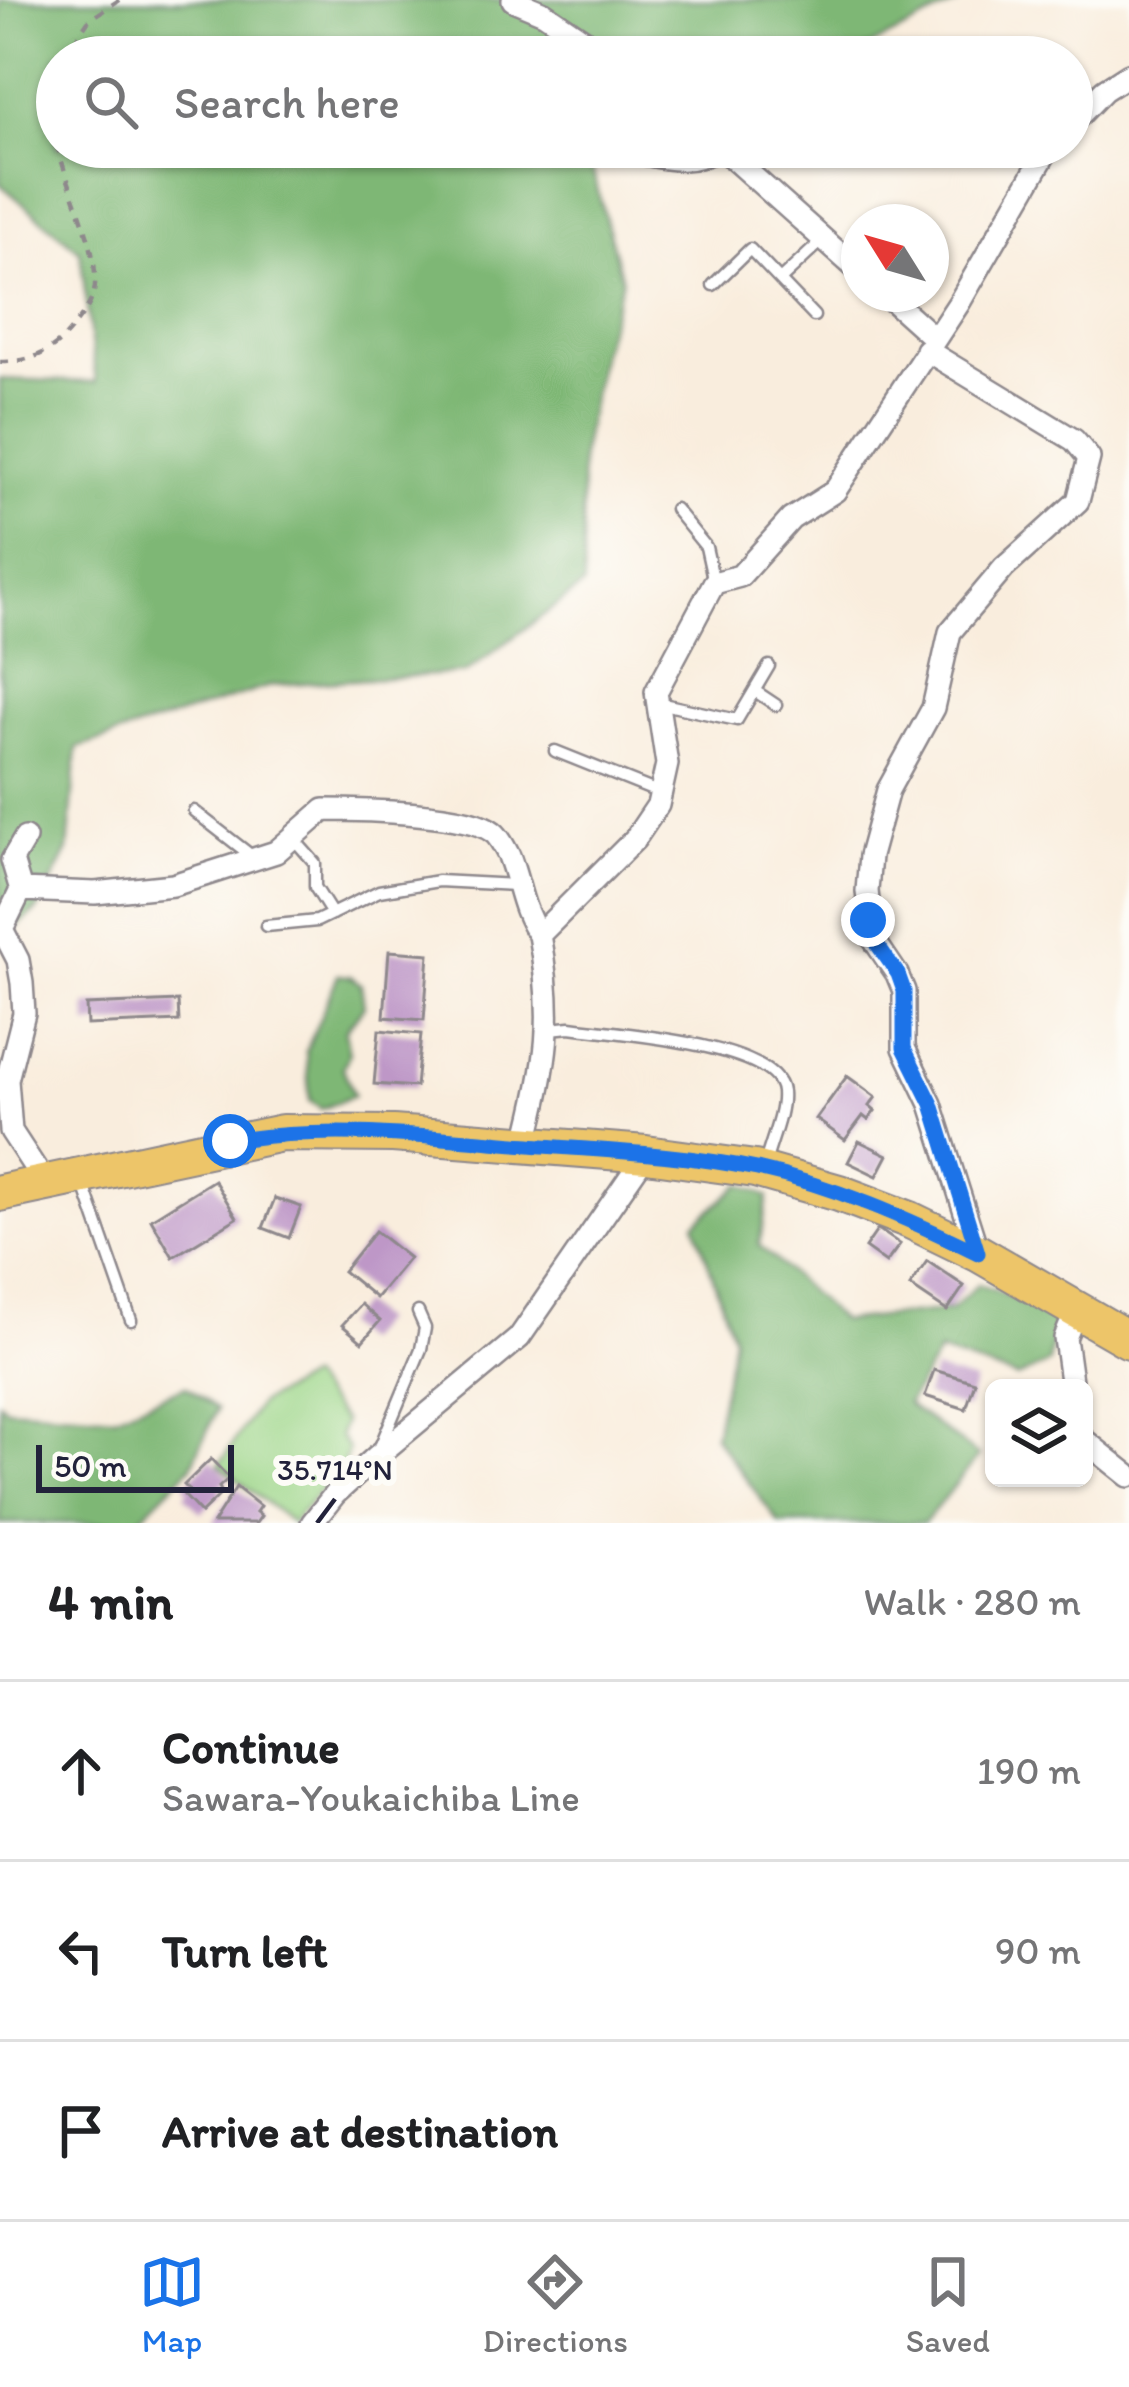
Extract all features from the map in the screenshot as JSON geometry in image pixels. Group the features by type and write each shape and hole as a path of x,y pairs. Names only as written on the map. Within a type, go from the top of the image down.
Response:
{"main road":[{"path":"0,1193 282,1133 392,1134 646,1154 763,1171 892,1213 978,1253 1129,1340"}],"street":[{"path":"513,0 578,36"},
{"path":"1093,101 1129,74"},
{"path":"744,168 841,255"},
{"path":"538,935 634,839 658,805 667,764 656,692 714,584 740,576 791,519 835,491 959,303 1037,168"},
{"path":"901,312 930,344 1074,440 1089,458 1078,501 1004,568 950,632 933,708 888,790 870,856 866,891 872,937 904,991 904,1048 932,1104 978,1253"},
{"path":"21,890 128,891 173,885 258,860 324,810 469,822 494,832 508,855 526,916 538,935 548,980 550,1029 544,1076 526,1145"},
{"path":"25,838 12,860 21,890 2,929 18,960 24,1013 7,1080 6,1131 63,1179"},
{"path":"312,1523 335,1494 377,1456 519,1338 646,1154"},
{"path":"1071,1379 1065,1338 1076,1311"},
{"path":"1093,1447 1129,1476"}],"lane":[{"path":"779,280 824,239"},
{"path":"713,285 750,249 814,316"},
{"path":"675,509 706,547 714,584"},
{"path":"658,703 737,720 769,666"},
{"path":"755,691 776,705"},
{"path":"555,751 660,794"},
{"path":"194,811 258,860"},
{"path":"293,838 316,863 315,887 332,914"},
{"path":"266,926 317,921 380,891 438,881 515,885"},
{"path":"550,1029 570,1027 716,1047 754,1060 776,1074 783,1093 763,1171"},
{"path":"63,1179 131,1321"},
{"path":"377,1456 387,1422 421,1349 425,1328 418,1312"}],"path":[{"path":"78,36 88,21 119,0"},
{"path":"0,362 44,356 88,308 95,284 64,168"}],"green space":[{"path":"0,0 965,0 891,36 36,36 36,168 592,168 622,280 602,349 581,456 584,585 465,673 273,685 77,748 68,850 38,909 0,940 0,379 96,382 80,251 0,184"},
{"path":"338,975 361,984 364,1006 345,1031 349,1054 343,1068 354,1096 321,1109 310,1101 306,1051"},
{"path":"741,1184 768,1197 759,1245 841,1321 951,1310 978,1284 1056,1314 1049,1363 1017,1378 939,1352 907,1404 979,1456 924,1523 779,1523 714,1436 733,1337 695,1223"},
{"path":"308,1378 344,1421 339,1436 348,1449 344,1463 292,1523 219,1465 259,1404"},
{"path":"186,1386 217,1409 191,1467 135,1523 0,1523 0,1402 7,1408 114,1416"}],"building":[{"path":"389,951 429,954 424,1020 384,1017"},
{"path":"178,1001 179,1021 87,1025 86,1005"},
{"path":"379,1030 421,1034 416,1087 374,1084"},
{"path":"847,1076 876,1097 869,1106 875,1111 868,1120 863,1116 845,1140 816,1119"},
{"path":"859,1141 888,1155 877,1176 848,1162"},
{"path":"214,1180 237,1218 173,1257 151,1219"},
{"path":"275,1198 301,1207 289,1238 263,1228"},
{"path":"878,1229 900,1244 886,1263 865,1248"},
{"path":"375,1231 409,1258 376,1298 343,1271"},
{"path":"927,1261 964,1286 947,1311 910,1286"},
{"path":"361,1304 380,1321 362,1342 342,1325"},
{"path":"934,1370 975,1382 966,1409 925,1396"},
{"path":"211,1459 229,1478 219,1487 222,1493 201,1513 184,1495 189,1490 184,1485"},
{"path":"236,1487 260,1506 256,1512 261,1516 256,1523 213,1523"}],"route":[{"path":"230,1141 282,1133 392,1134 646,1154 755,1169 839,1193 978,1253 932,1104 904,1048 904,991 872,937 868,920"}]}
